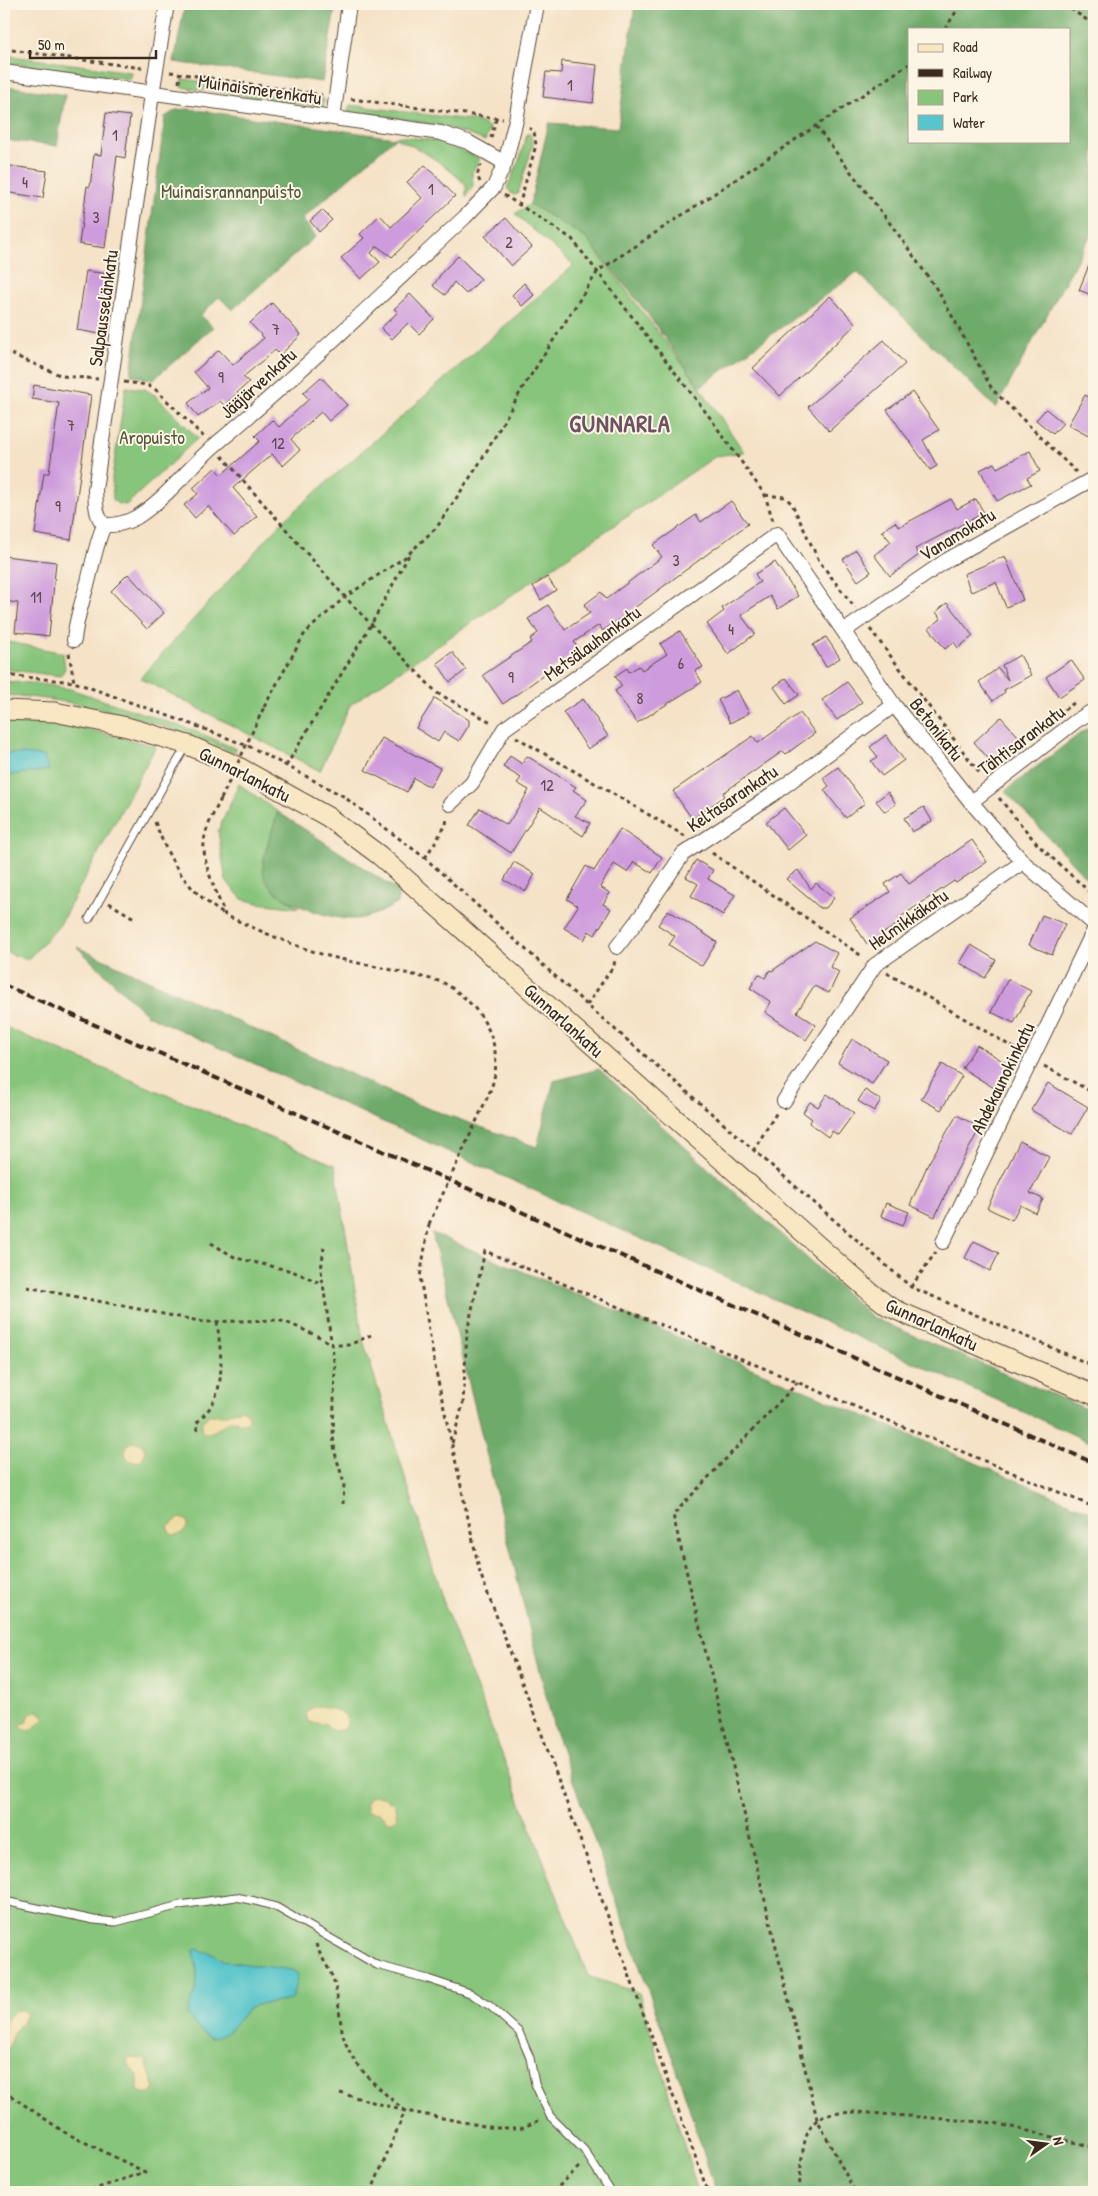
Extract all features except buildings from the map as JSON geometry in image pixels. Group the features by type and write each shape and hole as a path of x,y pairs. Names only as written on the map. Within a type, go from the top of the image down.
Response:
{"street":[{"name":"Salpausselänkatu","path":"104,525 99,519 96,506 96,490 152,94 167,4"},
{"path":"333,118 349,4"},
{"name":"Jääjärvenkatu","path":"104,525 115,526 124,523 136,517 157,501 213,446 282,386 465,217 494,187 506,163 516,120 536,4"},
{"name":"Muinaismerenkatu","path":"4,72 441,133 468,142 506,163"},
{"name":"Vanamokatu","path":"844,631 947,560 1091,480"},
{"path":"74,640 80,606 96,544 104,525"},
{"name":"Betonikatu","path":"777,534 894,705 971,802 1023,862 1094,924"},
{"name":"Metsälauhankatu","path":"450,804 472,783 504,729 777,534"},
{"name":"Keltasarankatu","path":"617,947 643,914 683,854 772,795 894,705"},
{"name":"Gunnarlankatu","path":"4,710 54,712 127,727 188,745 235,766 328,817 379,855 861,1285 888,1306 1094,1395"},
{"name":"Tähtisarankatu","path":"971,802 1076,721 1094,710"},
{"name":"Helmikkäkatu","path":"784,1101 875,965 1023,862"},
{"name":"Ahdekaunokinkatu","path":"943,1242 1094,930"}],"lane":[{"path":"89,919 188,745"},
{"path":"4,1901 94,1920 116,1922 180,1905 236,1897 276,1907 376,1965 428,1979 470,1994 490,2006 519,2032 530,2058 535,2084 550,2116 588,2157 611,2192"}],"path":[{"path":"946,28 961,4"},
{"path":"1064,4 1094,25"},
{"path":"225,915 209,874 204,844 210,821 264,707 304,632 345,597 411,551 437,527 598,271 908,65"},
{"path":"176,97 180,74"},
{"path":"496,119 488,152 477,175 482,184 494,187 519,206 563,231 572,239 708,415 765,495 777,534"},
{"path":"816,126 898,234 940,294 992,389 1091,480"},
{"path":"122,391 123,382"},
{"path":"765,495 784,497 792,504 820,561 990,787 1038,845 1094,896"},
{"path":"286,766 372,624 411,551"},
{"path":"372,624 437,693 504,729 699,844 875,965 1032,1059 1094,1092"},
{"path":"4,676 74,682 70,653 74,640"},
{"path":"450,804 446,825 425,858 587,1005 753,1151 911,1287 1094,1366"},
{"path":"150,810 167,854 179,873 203,900 225,915 327,956 446,984 477,1008 491,1033 496,1055 495,1083 429,1224 420,1277 436,1372 480,1573 544,1741 708,2192"},
{"path":"101,898 134,918"},
{"path":"587,1005 614,965 617,947"},
{"path":"753,1151 784,1101"},
{"path":"911,1287 943,1242"},
{"path":"211,1243 236,1258 292,1271 323,1284"},
{"path":"324,1247 323,1284 336,1386 332,1419 333,1436 335,1452 344,1483 344,1504"},
{"path":"451,1444 463,1404 467,1332 485,1251 1094,1507"},
{"path":"27,1287 204,1322 278,1320 322,1338 332,1345 349,1345 371,1335"},
{"path":"198,1430 196,1424 210,1408 220,1379 222,1360 217,1321"},
{"path":"798,1382 673,1515 817,2119 855,2192"},
{"path":"311,1927 318,1949 333,1980 338,1997 344,2035 353,2056 363,2072 405,2111"},
{"path":"4,2091 64,2132 145,2172 86,2192"},
{"path":"340,2093 405,2111 495,2128 521,2128 550,2116"},
{"path":"371,2192 405,2111"},
{"path":"799,2192 805,2135 817,2119 838,2113 857,2112 995,2123 1094,2148"},
{"path":"553,2192 588,2157"},
{"path":"4,2175 12,2192"}],"green space":[{"path":"185,4 336,4 322,82 174,62"},
{"path":"635,4 1094,4 1094,229 996,408 857,272 700,387 644,309 586,238 530,204 549,123 618,128"},
{"path":"4,55 131,72 130,79 4,62"},
{"path":"183,79 324,99 323,107 181,87"},
{"path":"14,87 65,95 57,146 4,140 4,89"},
{"path":"350,105 477,121 490,128 485,141 435,125 348,111"},
{"name":"Muinaisrannanpuisto","path":"189,109 395,138 302,219 316,236 232,310 219,297 201,315 213,327 153,380 131,375 165,117 176,110"},
{"path":"527,134 530,134 533,144 518,194 513,195 507,188 519,161"},
{"path":"400,136 437,141 477,157 479,160 472,172 473,186 466,197 466,185 442,164 424,152 395,138"},
{"path":"530,204 586,238 700,387 744,452 716,456 350,705 320,771 140,678 284,520 574,265 515,214"},
{"name":"Aropuisto","path":"126,387 145,389 156,396 198,438 126,505 118,504 113,500 112,477"},
{"path":"4,641 63,653 65,669 60,676 4,669"},
{"path":"4,681 70,689 195,731 236,749 234,753 179,731 93,707 4,695"},
{"path":"4,721 58,722 156,746 59,926 27,960 4,951 4,776 49,769 11,753 4,755"},
{"path":"1094,726 1094,886 1005,791 1082,732"},
{"path":"239,784 278,812 263,862 276,892 299,908 242,899 226,881 218,831"},
{"path":"278,812 399,891 397,904 368,917 350,919 316,912 291,902 280,895 265,879 263,872 267,846"},
{"path":"77,947 413,1103 537,1147 554,1081 599,1069 873,1318 1094,1412 1094,1444 147,1015"},
{"path":"4,1027 335,1165 363,1340 445,1607 588,1976 639,1993 698,2192 4,2192"},
{"path":"432,1233 1094,1513 1094,2192 716,2192 678,2073 554,1728"}],"sand":[{"path":"242,1409 249,1414 249,1421 239,1424 236,1420 231,1421 209,1433 204,1433 201,1430 202,1422 209,1415 224,1415"},
{"path":"135,1442 142,1445 145,1452 142,1459 135,1462 128,1459 125,1452 128,1445"},
{"path":"179,1518 187,1520 187,1527 183,1532 172,1535 168,1530 169,1526"},
{"path":"321,1706 336,1710 345,1715 347,1723 345,1729 333,1731 326,1724 308,1722 306,1714 313,1707"},
{"path":"40,1712 45,1719 32,1729 25,1730 22,1728 21,1724 27,1722 30,1714"},
{"path":"372,1796 384,1797 394,1803 397,1817 393,1821 387,1821 380,1813 367,1812 366,1803"},
{"path":"23,2010 27,2015 12,2036 9,2047 4,2051 6,2022 13,2013"},
{"path":"129,2058 145,2059 155,2089 153,2091 147,2093 137,2090 138,2075 128,2065 127,2060"}],"water":[{"path":"11,753 44,756 49,770 4,776 4,755"},
{"path":"196,1949 214,1954 224,1961 292,1970 298,1974 292,1999 282,2002 265,2003 250,2008 225,2034 211,2038 198,2029 187,2014 197,1982 197,1968 193,1951"}],"railway":[{"path":"4,985 1094,1463"}],"district":[{"name":"GUNNARLA","path":"620,423"}]}
